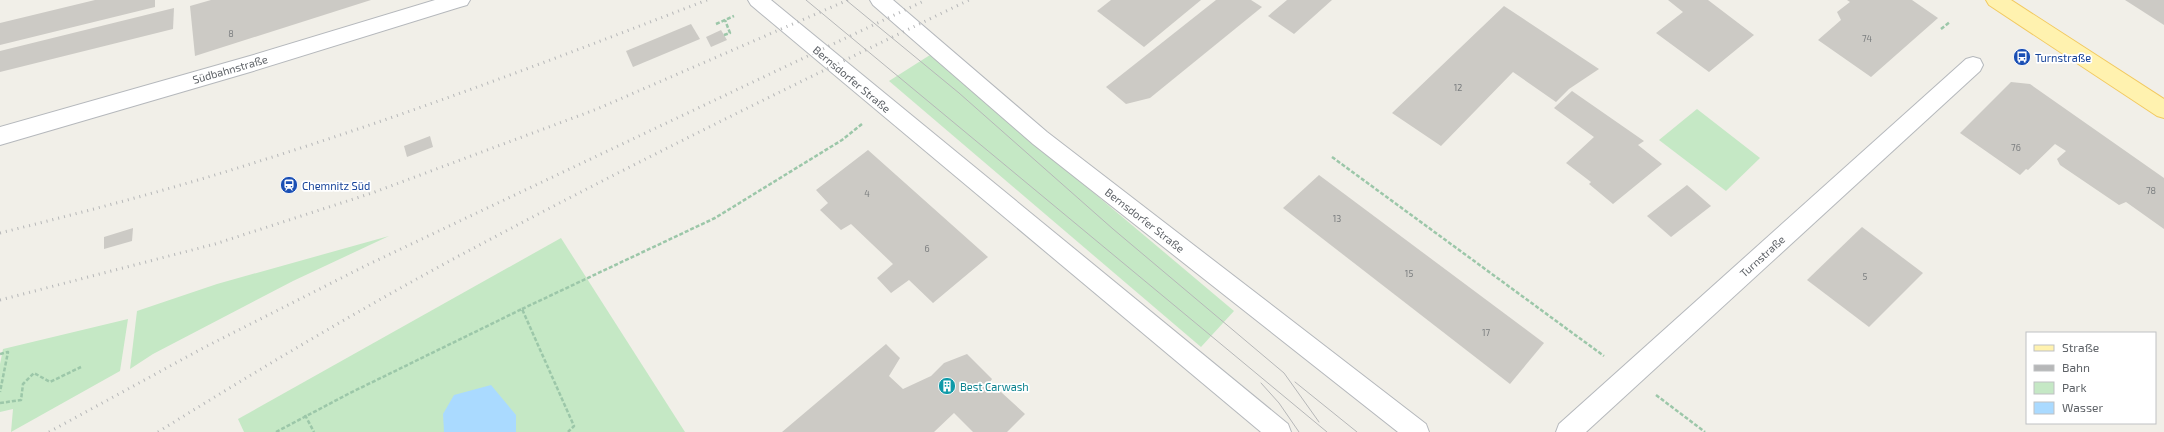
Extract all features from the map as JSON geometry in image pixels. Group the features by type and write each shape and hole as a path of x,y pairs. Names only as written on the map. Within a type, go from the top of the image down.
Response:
{"main road":[{"path":"1996,0 2164,110"}],"street":[{"name":"Südbahnstraße","path":"0,136 250,64 460,0"},
{"name":"Bernsdorfer Straße","path":"758,0 1279,432"},
{"name":"Bernsdorfer Straße","path":"880,0 1040,138 1417,432"},
{"name":"Turnstraße","path":"1568,432 1973,65"}],"path":[{"path":"724,35 730,32 725,20"},
{"path":"1941,29 1950,22"},
{"path":"276,432 305,416 522,309 715,218 842,140 884,106"},
{"path":"1332,157 1631,375 1705,432"},
{"path":"522,309 574,426 568,432"},
{"path":"0,354 8,352 0,392"},
{"path":"0,402 21,400 23,384 34,372 50,382 81,367"},
{"path":"305,416 314,432"}],"green space":[{"path":"930,55 1234,311 1201,347 889,81"},
{"path":"1697,109 1760,158 1726,191 1659,140"},
{"path":"389,236 293,281 153,354 130,369 137,311 217,284"},
{"path":"561,238 685,432 244,432 238,419"},
{"path":"128,319 120,371 11,432 13,409 0,412 0,364 3,349"}],"water":[{"path":"491,385 516,415 516,432 444,432 443,414 454,395"}],"building":[{"path":"95,0 155,0 155,7 0,45 0,23"},
{"path":"211,0 371,0 195,56 190,6"},
{"path":"1111,0 1201,0 1144,47 1097,11"},
{"path":"1216,0 1251,0 1262,7 1150,98 1126,104 1106,87"},
{"path":"1287,0 1332,0 1294,34 1268,16"},
{"path":"1668,0 1708,0 1754,35 1709,72 1656,33 1683,12"},
{"path":"1847,0 1912,0 1938,18 1871,77 1818,40 1841,20 1837,12 1850,2"},
{"path":"2125,0 2164,0 2164,25"},
{"path":"1504,6 1599,69 1569,89 1556,102 1513,72 1441,146 1392,113"},
{"path":"174,8 173,29 0,72 0,51"},
{"path":"691,24 700,39 633,67 626,51"},
{"path":"721,30 727,40 711,47 706,37"},
{"path":"2011,82 2030,84 2164,178 2164,229 2126,202 2119,205 2060,165 2057,159 2066,151 2055,144 2028,170 2026,169 2020,175 1960,133"},
{"path":"1572,91 1644,141 1638,145 1662,164 1613,204 1589,184 1591,182 1566,163 1594,137 1554,108"},
{"path":"430,136 433,147 407,157 404,146"},
{"path":"868,150 988,257 933,303 909,280 891,293 877,278 893,264 851,224 841,230 820,210 828,203 816,190"},
{"path":"1319,175 1544,343 1510,384 1283,208"},
{"path":"1687,185 1711,206 1671,237 1647,216"},
{"path":"1862,227 1923,273 1869,327 1807,280"},
{"path":"133,228 132,241 104,249 104,237"},
{"name":"Best Carwash","path":"886,344 900,358 889,376 903,389 931,376 944,363 967,354 992,379 990,382 1025,414 1007,432 973,432 954,413 934,432 782,432"}],"tram line":[{"path":"806,0 1327,432"},
{"path":"846,0 959,93 1113,229 1284,373 1319,422"},
{"path":"1295,382 1357,432"},
{"path":"1261,383 1279,403 1299,432"}],"railway":[{"path":"0,233 165,190 319,142 486,84 707,0"},
{"path":"0,300 215,244 372,193 597,109 848,0"},
{"path":"49,432 205,347 367,265 926,0"},
{"path":"158,432 306,342 457,257 712,126 969,0"}],"place":[{"name":"Turnstraße","path":"2022,57"},
{"name":"Chemnitz Süd","path":"289,185"},
{"name":"Best Carwash","path":"947,386"}]}
